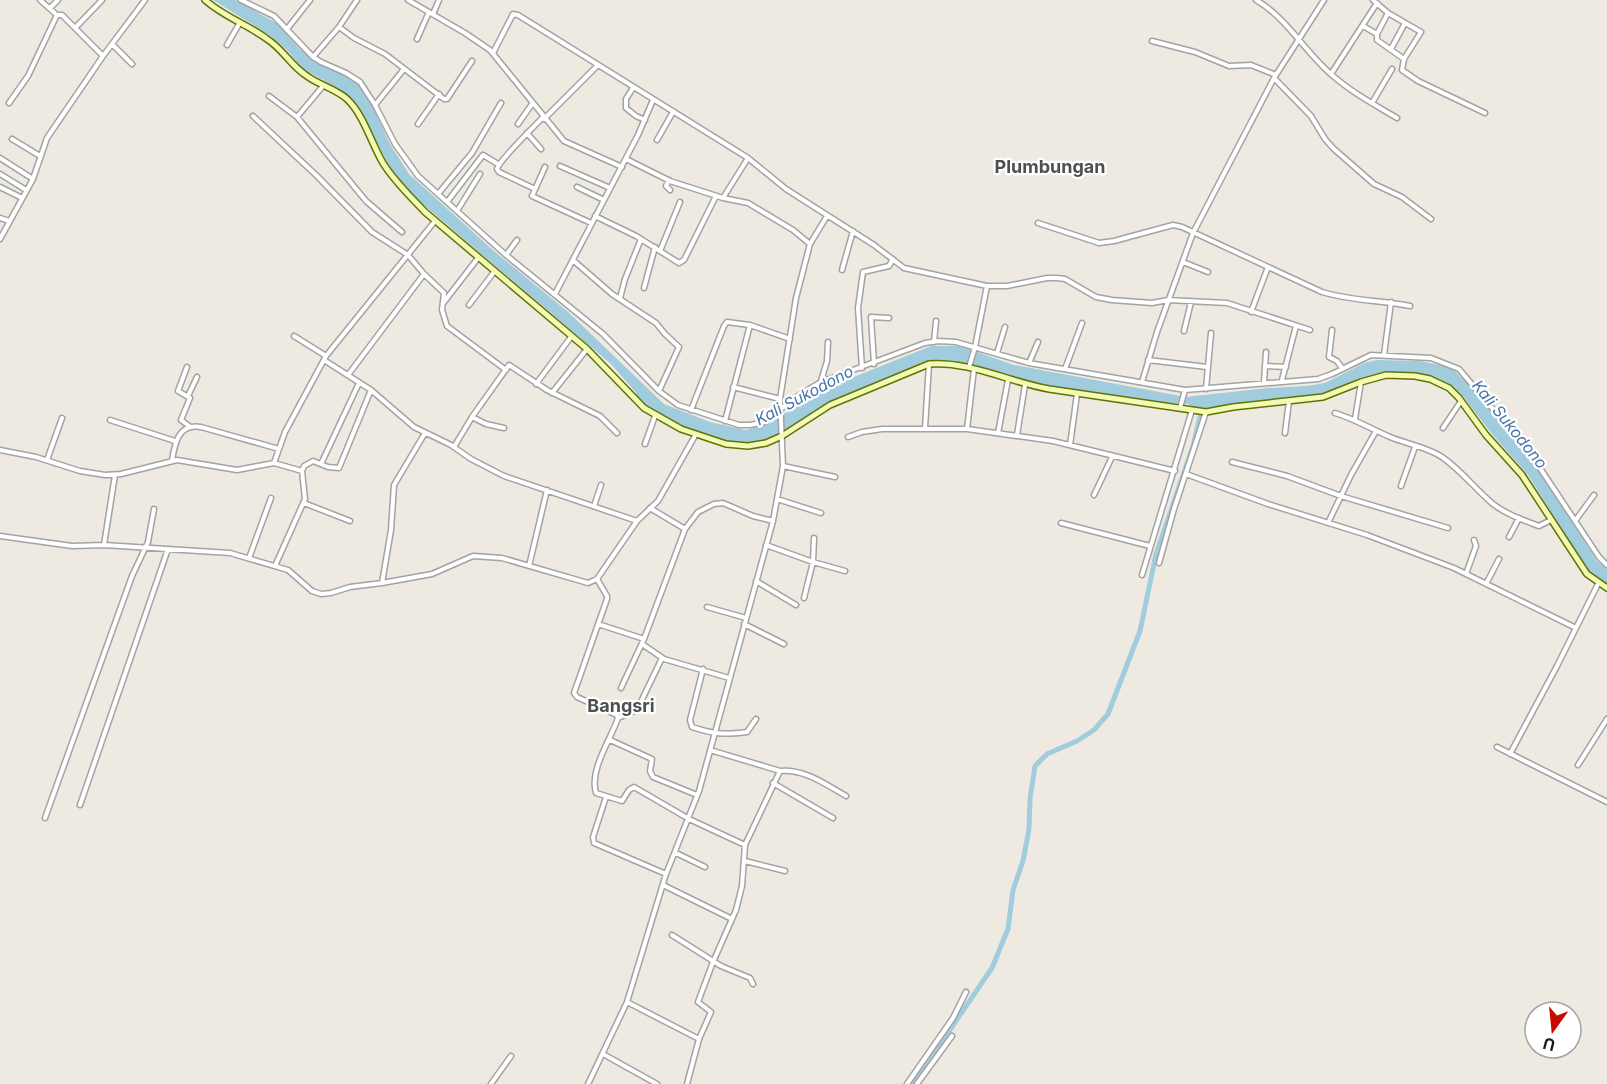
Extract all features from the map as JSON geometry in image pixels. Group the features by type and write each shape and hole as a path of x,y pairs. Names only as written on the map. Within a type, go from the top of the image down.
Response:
{"main road":[{"path":"205,0 239,24 267,38 297,69 346,99 353,107 387,169 435,221 587,349 644,408 681,429 726,444 760,445 782,435 823,409 929,364 953,364 1025,385 1077,394 1181,406 1199,411 1323,397 1386,375 1422,377 1449,388 1461,401 1486,435 1522,475 1584,570 1607,588"}],"street":[{"path":"40,0 57,15 62,15 103,56"},
{"path":"50,9 58,0"},
{"path":"75,28 102,0"},
{"path":"0,239 33,179 46,138 145,0"},
{"path":"241,0 269,13 313,57 360,82 409,166 506,255 617,346 659,391 674,403 725,421 755,425 779,414 799,395 821,382 934,342 950,341 1029,363 1142,382 1184,392 1318,378 1332,374 1368,356 1431,358 1459,369 1530,453 1601,560 1607,565"},
{"path":"287,29 310,0"},
{"path":"313,57 339,27 357,0"},
{"path":"408,0 493,53 532,104 567,143 622,167"},
{"path":"417,39 439,0"},
{"path":"1256,0 1287,25 1331,74 1397,118"},
{"path":"1142,382 1168,300 1193,233 1275,77 1323,0"},
{"path":"1331,74 1363,26 1375,1 1388,13 1421,33 1404,59 1402,69 1407,74 1485,113"},
{"path":"1388,13 1377,34 1377,40 1404,59"},
{"path":"493,53 513,14 517,14 748,158 786,189 912,271 952,277 987,286 1007,286 1047,278 1065,279 1096,297 1112,300 1152,303 1168,300 1227,303 1310,330"},
{"path":"9,103 28,76 57,15"},
{"path":"1391,49 1405,23"},
{"path":"227,45 239,24"},
{"path":"1363,26 1377,34"},
{"path":"339,27 354,38 385,54 443,98 447,99 472,61"},
{"path":"1152,41 1204,54 1229,66 1251,64 1275,77 1311,116 1334,149 1374,184 1401,197 1431,219"},
{"path":"112,44 132,64"},
{"path":"535,189 499,172 498,164 598,65"},
{"path":"375,105 404,69"},
{"path":"1372,103 1392,69"},
{"path":"297,117 323,86"},
{"path":"633,88 626,99 626,108 645,120"},
{"path":"418,124 439,94"},
{"path":"269,96 297,117 366,201 402,232"},
{"path":"555,294 622,167 653,100"},
{"path":"438,194 472,153 501,103"},
{"path":"518,124 532,104"},
{"path":"657,140 673,112"},
{"path":"253,116 372,232 408,255 444,293 442,305 444,320 450,329 506,370"},
{"path":"527,133 541,149"},
{"path":"12,139 40,156"},
{"path":"447,202 483,155 498,164"},
{"path":"0,158 33,179"},
{"path":"723,198 748,158"},
{"path":"626,159 669,180 716,196 748,203 810,244"},
{"path":"560,166 610,188"},
{"path":"545,167 532,196 591,224"},
{"path":"0,174 26,190"},
{"path":"457,211 480,174"},
{"path":"669,180 666,186 670,190"},
{"path":"0,187 22,198"},
{"path":"577,187 604,200"},
{"path":"595,216 655,247 676,263 682,263 716,196"},
{"path":"660,251 680,202"},
{"path":"588,1084 627,1002 666,874 697,795 710,750 777,500 783,466 780,399 796,298 810,244 827,216"},
{"path":"0,218 9,222"},
{"path":"274,463 297,407 325,358 435,221"},
{"path":"1038,223 1099,243 1166,226 1182,227 1302,284 1344,298 1410,306"},
{"path":"842,270 853,231"},
{"path":"620,298 641,239"},
{"path":"506,255 517,240"},
{"path":"644,288 655,247"},
{"path":"442,305 478,258"},
{"path":"862,368 858,308 863,272 889,266 892,259"},
{"path":"574,261 656,323 664,334 680,347 659,391"},
{"path":"1183,262 1208,272"},
{"path":"1251,312 1268,267"},
{"path":"469,305 494,272"},
{"path":"348,375 424,274"},
{"path":"967,429 970,368 987,286"},
{"path":"1184,331 1191,302"},
{"path":"1384,355 1391,302"},
{"path":"874,364 871,317 890,318"},
{"path":"692,410 725,324 730,321 750,325 790,339"},
{"path":"934,342 936,321"},
{"path":"1065,369 1082,323"},
{"path":"725,421 750,325"},
{"path":"1282,380 1296,326"},
{"path":"997,353 1005,327"},
{"path":"1332,330 1329,357 1337,361 1342,368"},
{"path":"1206,389 1211,333"},
{"path":"294,336 371,390 414,427 454,447 471,459 504,476 637,520"},
{"path":"536,384 572,337"},
{"path":"821,382 827,361 828,342"},
{"path":"1029,363 1038,342"},
{"path":"552,393 587,349"},
{"path":"1264,382 1266,352"},
{"path":"1148,360 1207,367"},
{"path":"925,428 929,364"},
{"path":"454,447 509,365 552,393 600,416 617,433"},
{"path":"1266,366 1286,367"},
{"path":"187,367 178,391 188,396"},
{"path":"196,377 180,420 189,426 201,427 279,449"},
{"path":"998,433 1008,380"},
{"path":"321,464 359,382"},
{"path":"1355,419 1361,382"},
{"path":"1017,435 1025,385"},
{"path":"733,387 780,399"},
{"path":"275,566 304,503 302,471 304,466 308,462 316,462 336,469 341,466 371,390"},
{"path":"1181,406 1184,392"},
{"path":"1070,445 1077,394"},
{"path":"1285,433 1289,401"},
{"path":"1443,428 1461,401"},
{"path":"1142,575 1175,471 1199,411"},
{"path":"1159,563 1186,474 1199,411"},
{"path":"1335,413 1355,419 1376,431 1439,456 1493,503 1519,518 1539,526 1551,520"},
{"path":"645,444 656,416"},
{"path":"472,417 486,424 504,428"},
{"path":"46,460 62,418"},
{"path":"110,420 175,441"},
{"path":"172,460 175,441 189,426"},
{"path":"848,437 882,429 967,429 1070,445 1175,471"},
{"path":"1328,523 1351,475 1376,431"},
{"path":"382,583 392,517 394,485 425,434"},
{"path":"0,536 72,546 104,545 230,553 288,570 312,591 321,594 432,574 473,556 502,558 588,583 597,579 637,520 658,501 696,434"},
{"path":"1401,486 1415,447"},
{"path":"0,450 46,460 80,471 105,475 116,475 172,460 195,461 237,470 274,463 302,471"},
{"path":"1094,495 1112,457"},
{"path":"1232,462 1448,528"},
{"path":"783,466 836,477"},
{"path":"1186,474 1423,556 1466,574 1576,628"},
{"path":"104,545 116,475"},
{"path":"594,506 601,485"},
{"path":"529,566 547,490"},
{"path":"1575,521 1594,495"},
{"path":"249,558 271,498"},
{"path":"777,500 821,513"},
{"path":"304,503 350,521"},
{"path":"621,688 642,644 685,529 698,512 714,504 723,503 753,516 773,521"},
{"path":"45,818 132,576 148,542 154,508"},
{"path":"650,508 685,529"},
{"path":"1509,537 1519,518"},
{"path":"1061,523 1150,546"},
{"path":"804,598 813,562 814,538"},
{"path":"1466,574 1476,546 1474,540"},
{"path":"766,545 813,562 845,570"},
{"path":"80,805 168,549"},
{"path":"1486,584 1499,559"},
{"path":"597,579 607,596 574,693 577,698 617,715 618,718"},
{"path":"756,581 796,605"},
{"path":"1510,754 1599,584"},
{"path":"707,607 746,618"},
{"path":"598,624 644,639"},
{"path":"744,624 784,644"},
{"path":"642,644 662,658 729,678"},
{"path":"618,718 636,713 662,658"},
{"path":"703,669 690,724 692,727 714,734 747,732 756,719"},
{"path":"618,718 599,762 596,793 622,801 628,790 634,787 688,819 745,845"},
{"path":"1578,765 1604,729 1607,719"},
{"path":"610,740 652,759 650,774 653,777 697,795"},
{"path":"1497,747 1607,802"},
{"path":"710,750 780,771 798,771 846,796"},
{"path":"687,1084 699,1039 711,1012 698,1002 732,919 742,886 745,845 780,771"},
{"path":"773,783 833,818"},
{"path":"606,797 593,837 594,843 666,874"},
{"path":"675,853 705,867"},
{"path":"745,861 785,871"},
{"path":"664,886 732,919"},
{"path":"672,935 713,961 750,978 753,984"},
{"path":"907,1084 952,1018 966,992"},
{"path":"627,1002 699,1039"},
{"path":"917,1084 952,1035"},
{"path":"603,1054 657,1084"},
{"path":"491,1084 511,1056"}],"water":[{"path":"213,0 236,0 278,24 299,48 317,61 348,75 366,93 390,144 409,174 494,251 567,311 664,404 710,422 746,430 769,424 819,391 931,346 960,346 1014,365 1186,397 1325,383 1364,363 1377,360 1420,361 1455,371 1470,386 1539,471 1597,561 1607,569 1607,586 1588,571 1528,475 1462,395 1439,379 1411,373 1390,372 1360,378 1318,397 1195,409 1188,404 1142,401 1034,385 993,372 929,362 823,406 787,431 763,442 730,442 682,427 646,404 611,364 411,194 390,167 355,104 341,90 302,68 271,36"}],"waterway":[{"name":"Kali Sukodono","path":"640,395 649,407 670,418"},
{"path":"913,1084 992,968 1008,929 1013,890 1023,861 1029,829 1030,799 1035,766 1047,754 1077,741 1094,730 1108,714 1140,631 1156,554 1193,446 1202,408"}],"district":[{"name":"Plumbungan","path":"1050,166"},
{"name":"Bangsri","path":"621,705"}]}
